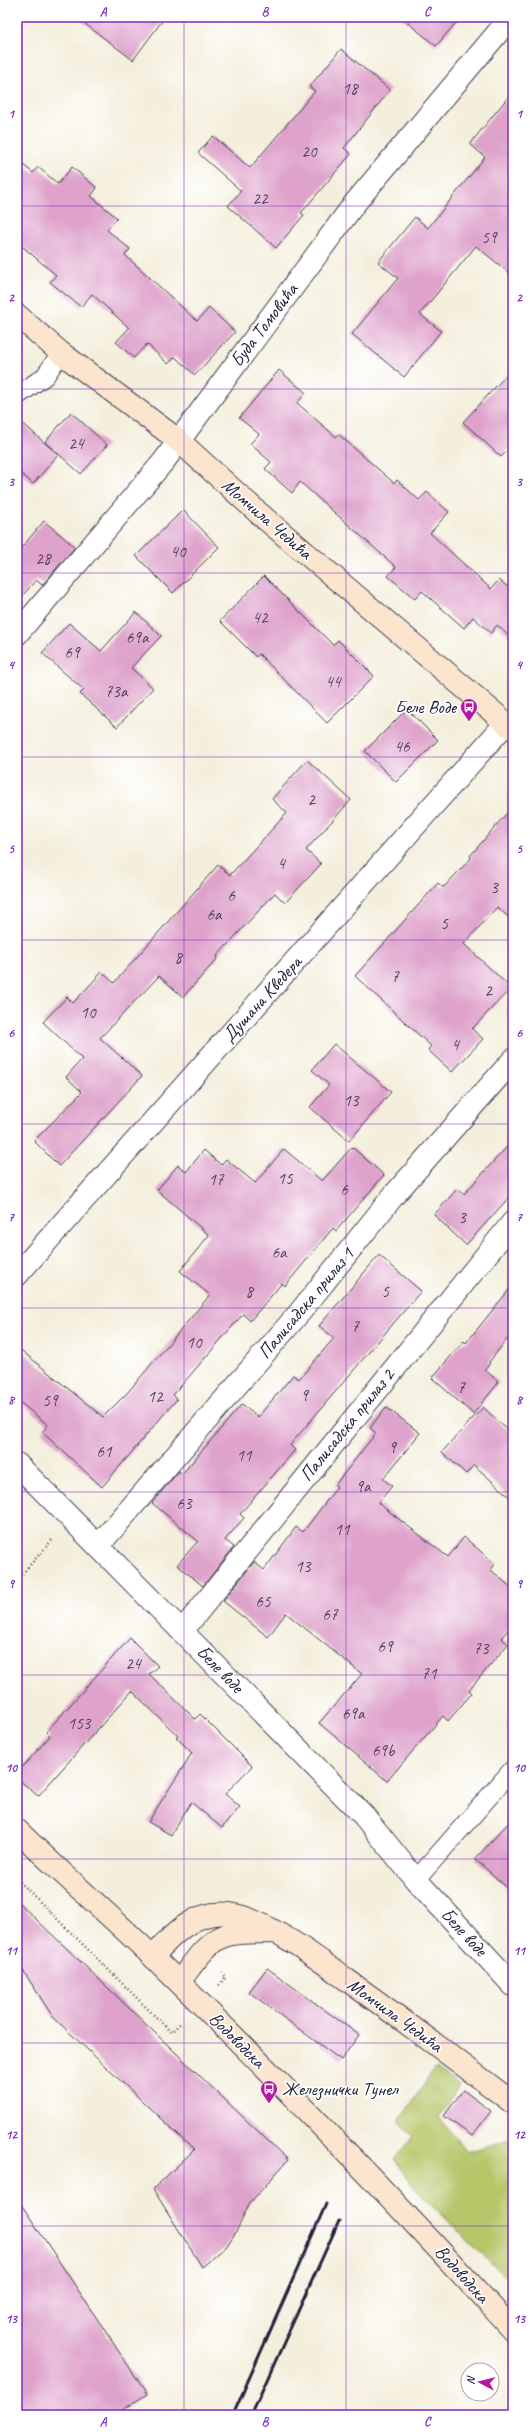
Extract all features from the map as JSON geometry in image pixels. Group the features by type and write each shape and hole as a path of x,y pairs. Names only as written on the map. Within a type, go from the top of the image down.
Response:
{"street":[{"name":"Буда Томовића","path":"17,634 160,466 355,203 511,17"},
{"name":"Момчила Чедића","path":"17,315 61,353 178,440 262,516 510,726"},
{"name":"Душана Кведера","path":"17,1275 510,726"},
{"name":"Палисадска прилаз 1","path":"98,1546 300,1312 394,1195 513,1060"},
{"name":"Палисадска прилаз 2","path":"183,1630 513,1222"},
{"name":"Беле воде","path":"17,1464 70,1520 183,1630 364,1816 416,1880 513,1985"},
{"name":"Водоводска","path":"17,1830 153,1956 201,2004 362,2168 513,2330"},
{"name":"Момчила Чедића","path":"153,1956 182,1927 204,1916 228,1914 242,1917 300,1946 390,2010 513,2103"},
{"path":"179,1982 203,1952 218,1939 232,1935 274,1932"}],"lane":[{"path":"17,396 45,376 61,353"},
{"path":"416,1880 513,1769"}],"path":[{"path":"17,1580 70,1520"},
{"path":"17,1879 172,2032 201,2004"}],"green space":[{"path":"435,2069 459,2085 439,2118 467,2152 513,2138 513,2285 409,2182 395,2160 413,2136 399,2121"}],"building":[{"path":"76,17 165,17 133,60"},
{"path":"401,17 461,17 436,46"},
{"path":"341,49 390,90 344,148 351,154 301,213 304,215 276,248 228,206 241,191 198,153 213,136 250,168 315,91 309,87"},
{"path":"513,91 513,276 476,246 420,314 441,331 404,377 352,334 398,278 378,262 415,217 428,228 485,157 470,144"},
{"path":"17,160 33,173 38,167 58,184 72,167 97,188 91,196 117,218 107,230 130,249 125,255 197,321 209,308 235,332 195,375 175,357 168,364 147,344 134,358 116,342 129,328 92,294 81,307 50,282 56,275 17,242"},
{"path":"513,368 513,445 501,457 463,422"},
{"path":"279,370 306,393 297,403 336,437 338,434 394,483 397,480 419,500 427,492 449,512 430,533 491,589 499,580 513,591 513,640 497,625 491,633 473,617 464,628 422,591 415,599 388,576 396,567 300,482 292,493 265,469 271,462 250,444 259,434 239,418"},
{"path":"71,412 107,445 81,474 45,442"},
{"path":"17,418 58,455 33,484 17,470"},
{"path":"183,510 219,547 173,593 136,556"},
{"path":"44,521 75,547 42,585 36,580 17,602 17,553"},
{"path":"264,576 333,645 338,640 374,676 327,723 259,654 256,657 220,621"},
{"path":"136,612 161,636 131,668 153,688 117,727 80,694 84,690 42,653 69,623 101,651"},
{"path":"407,709 438,740 396,782 365,751"},
{"path":"307,760 351,800 306,850 321,864 285,903 275,893 217,956 218,958 183,997 159,976 100,1038 142,1076 59,1166 34,1141 82,1092 66,1077 82,1059 43,1022 67,997 73,1003 102,972 114,983 218,865 230,875 287,813 272,799"},
{"path":"513,806 513,921 497,907 464,944 511,988 472,1029 483,1039 452,1072 428,1050 431,1046 355,976 438,883 442,887 445,886 471,858 470,856"},
{"path":"334,1044 391,1092 349,1141 310,1107 329,1085 312,1070"},
{"path":"513,1140 513,1193 466,1245 434,1215 457,1189 464,1194"},
{"path":"352,1147 384,1175 336,1231 333,1228 285,1286 282,1283 250,1321 243,1314 173,1395 177,1399 102,1487 42,1432 48,1425 17,1400 17,1347 103,1417 128,1392 210,1295 180,1271 209,1235 157,1190 178,1165 186,1172 204,1150 221,1165 226,1159 255,1183 284,1149 322,1181"},
{"path":"379,1255 421,1291 290,1445 295,1450 240,1514 244,1518 225,1540 234,1547 203,1586 177,1565 198,1541 152,1503 179,1471 182,1474 242,1404 258,1417 293,1375 299,1379 334,1338 319,1326"},
{"path":"513,1285 513,1332 489,1362 490,1363 485,1370 499,1382 473,1414 432,1378 464,1341 466,1343"},
{"path":"386,1407 420,1433 383,1479 392,1486 378,1503 448,1557 464,1537 495,1564 491,1570 513,1589 513,1624 501,1638 508,1644 469,1690 472,1693 448,1721 443,1716 387,1781 319,1723 362,1674 286,1613 268,1637 223,1601 254,1562 264,1570 296,1527 303,1532 337,1487 335,1485 376,1433 370,1428"},
{"path":"483,1407 513,1435 513,1500 474,1465 466,1474 442,1452"},
{"path":"130,1638 158,1666 149,1674 195,1719 200,1714 252,1766 225,1794 240,1807 222,1828 191,1802 171,1835 148,1822 192,1753 176,1737 178,1736 132,1691 38,1796 17,1778 17,1773 50,1736 46,1732"},
{"path":"513,1818 513,1893 475,1859"},
{"path":"17,1901 288,2160 249,2204 236,2232 226,2247 202,2267 153,2189 194,2150 53,2017 17,1961"},
{"path":"267,1968 359,2035 341,2060 249,1992"},
{"path":"463,2090 491,2111 472,2136 444,2116"},
{"path":"17,2198 147,2394 115,2415 17,2415"}],"railway":[{"path":"233,2415 326,2204"},
{"path":"251,2415 339,2221"}],"place":[{"name":"Беле Воде","path":"469,722"},
{"name":"Железнички Тунел","path":"269,2104"}]}
